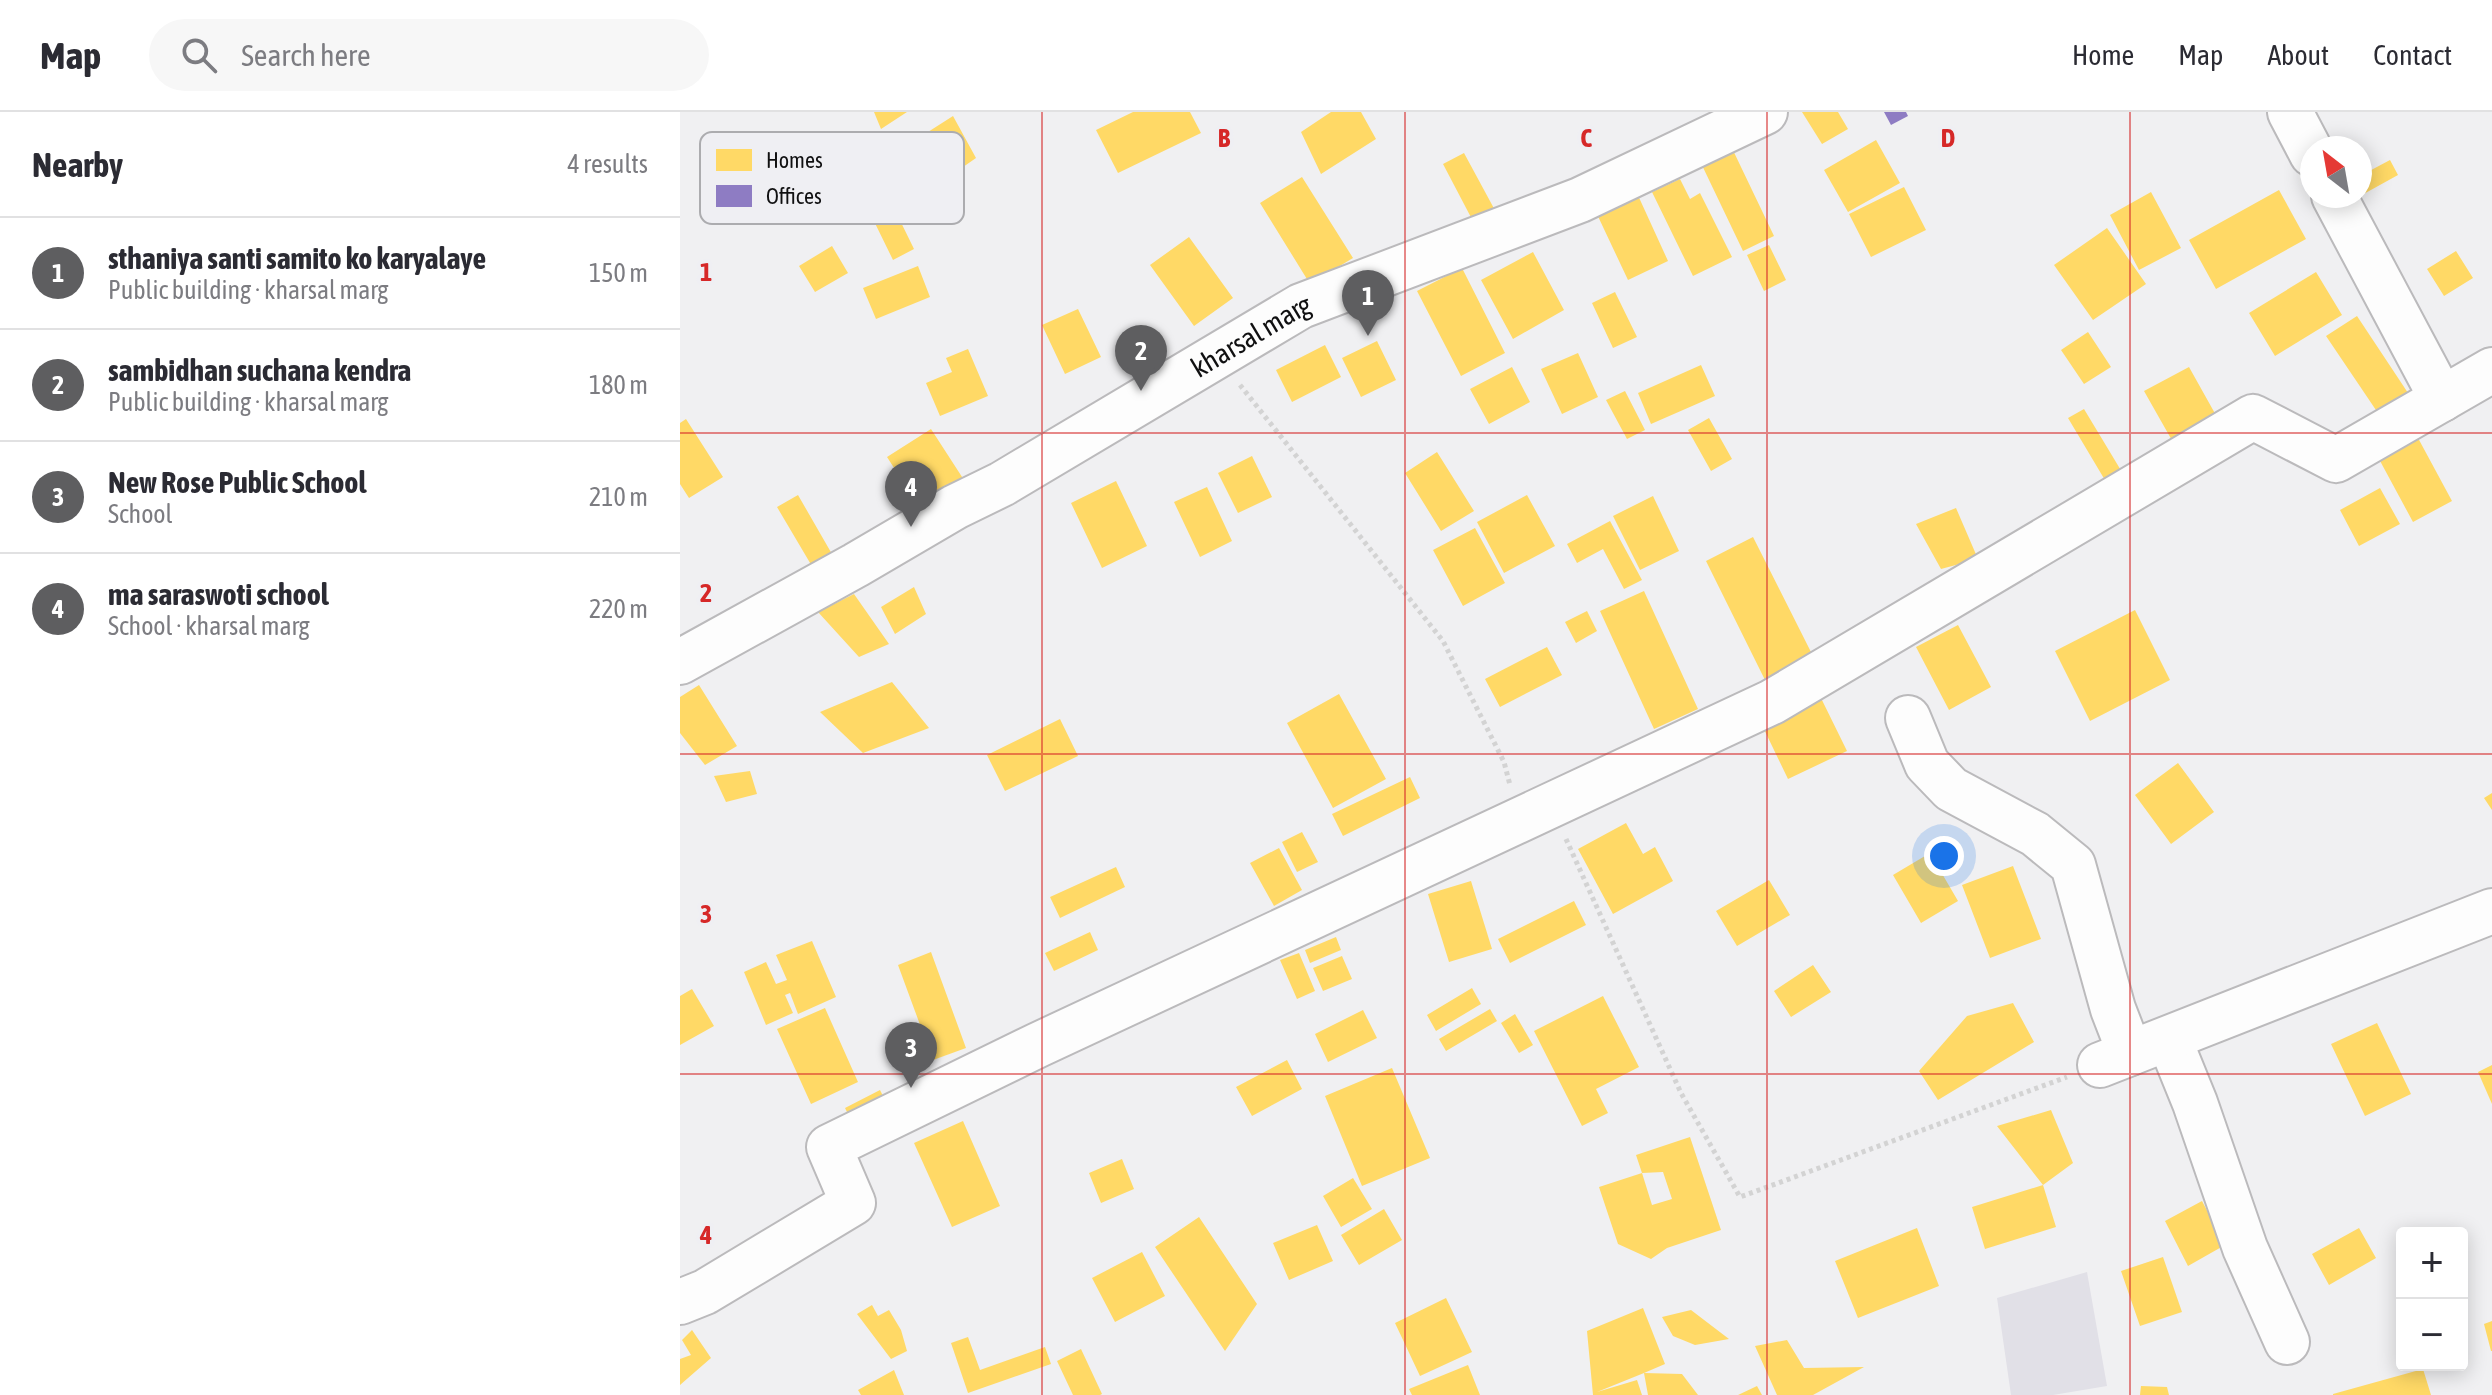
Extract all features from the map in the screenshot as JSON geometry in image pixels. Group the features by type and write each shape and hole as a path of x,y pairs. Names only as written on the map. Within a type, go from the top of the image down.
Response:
{"street":[{"name":"kharsal marg","path":"680,662 955,507 1002,484 1301,306 1580,200 1765,112"},
{"path":"2290,112 2303,136"},
{"path":"2340,208 2442,399"},
{"path":"680,1302 705,1292 853,1203 829,1147 1038,1045 1772,702 2253,417 2336,460 2492,370"},
{"path":"1908,718 1927,764 1951,789 2035,834 2073,865 2113,1009 2133,1052 2195,1103 2245,1248 2287,1342"},
{"path":"2133,1052 2492,911"}],"path":[{"path":"1219,355 1246,394 1443,641 1504,762 1621,964 1681,1093 1740,1197 2133,1052"}],"shaded area":[{"path":"2087,1272 2107,1386 2053,1395 2011,1395 1997,1298"}],"building: Homes":[{"path":"874,112 907,112 881,129"},
{"path":"1133,112 1190,112 1201,133 1118,173 1096,130"},
{"path":"1331,112 1361,112 1376,139 1321,174 1301,132"},
{"path":"1802,112 1838,112 1848,129 1822,144"},
{"path":"953,116 962,132 928,132"},
{"path":"964,136 976,158 964,166"},
{"path":"1876,140 1900,183 1848,212 1824,170"},
{"path":"1730,144 1774,236 1743,251 1699,159"},
{"path":"1464,153 1497,214 1475,225 1443,164"},
{"path":"2390,160 2398,175 2372,189 2372,170"},
{"path":"1302,177 1353,258 1310,284 1260,203"},
{"path":"1680,179 1690,199 1700,193 1732,257 1693,276 1652,192"},
{"path":"1904,187 1926,230 1871,257 1849,214"},
{"path":"2279,190 2306,239 2216,289 2189,240"},
{"path":"1636,191 1668,261 1628,280 1595,210"},
{"path":"2151,192 2181,248 2139,270 2110,215"},
{"path":"875,224 902,224 914,249 893,260"},
{"path":"2107,228 2146,284 2093,320 2054,265"},
{"path":"1189,237 1233,298 1194,326 1150,265"},
{"path":"1769,245 1786,280 1764,291 1747,255"},
{"path":"832,246 848,273 815,292 799,266"},
{"path":"2456,251 2473,278 2444,296 2427,269"},
{"path":"1533,252 1564,310 1513,339 1481,280"},
{"path":"918,266 930,297 876,319 863,288"},
{"path":"1462,268 1505,353 1461,376 1417,291"},
{"path":"2316,272 2342,315 2275,356 2249,313"},
{"path":"1615,292 1637,337 1613,348 1592,303"},
{"path":"1078,309 1101,357 1065,374 1042,325"},
{"path":"2357,316 2412,399 2382,419 2326,336"},
{"path":"2088,332 2111,367 2084,384 2061,350"},
{"path":"1377,341 1396,380 1361,397 1342,358"},
{"path":"1325,345 1341,377 1292,402 1276,370"},
{"path":"968,349 988,396 940,416 926,383 952,372 946,358"},
{"path":"1578,353 1598,397 1562,414 1541,369"},
{"path":"1701,365 1715,396 1651,424 1638,393"},
{"path":"1512,367 1530,402 1489,424 1470,389"},
{"path":"2189,367 2222,426 2178,451 2144,391"},
{"path":"1625,391 1645,430 1627,439 1606,400"},
{"path":"2084,409 2134,492 2118,502 2068,418"},
{"path":"1709,418 1732,459 1711,471 1688,430"},
{"path":"686,419 723,477 689,498 680,484 680,423"},
{"path":"931,429 964,480 920,508 887,457"},
{"path":"2418,438 2452,501 2413,522 2379,459"},
{"path":"1437,452 1474,511 1441,531 1405,473"},
{"path":"1252,456 1272,497 1238,513 1218,473"},
{"path":"1116,481 1147,546 1102,568 1071,503"},
{"path":"1207,487 1232,541 1200,557 1174,502"},
{"path":"2380,488 2400,524 2359,546 2340,510"},
{"path":"798,495 836,561 816,573 777,507"},
{"path":"1527,495 1555,546 1504,573 1477,522"},
{"path":"1653,496 1679,551 1640,570 1613,516"},
{"path":"1956,508 1978,559 1941,569 1916,524"},
{"path":"1610,521 1642,580 1624,589 1603,549 1577,563 1567,544"},
{"path":"1475,528 1505,583 1463,606 1433,550"},
{"path":"1753,537 1813,656 1765,680 1706,561"},
{"path":"914,587 926,614 895,634 881,607"},
{"path":"1644,591 1698,709 1654,729 1600,611"},
{"path":"854,594 889,644 859,657 818,612"},
{"path":"2135,610 2170,680 2090,721 2055,651"},
{"path":"1587,611 1597,631 1576,643 1565,622"},
{"path":"1958,625 1991,687 1949,710 1916,647"},
{"path":"1547,647 1562,675 1500,707 1485,679"},
{"path":"892,682 929,728 863,753 820,712"},
{"path":"699,685 737,746 705,765 680,733 680,697"},
{"path":"1339,694 1386,779 1333,808 1287,723"},
{"path":"1819,694 1847,751 1788,779 1761,723"},
{"path":"1060,719 1078,756 1005,791 987,755"},
{"path":"2178,763 2214,812 2171,844 2135,795"},
{"path":"750,771 757,794 726,802 714,776"},
{"path":"1410,777 1420,798 1343,836 1332,814"},
{"path":"2492,793 2492,810 2484,798"},
{"path":"1626,823 1643,854 1655,847 1673,881 1613,914 1578,849"},
{"path":"1302,832 1318,862 1297,872 1282,842"},
{"path":"1279,848 1302,890 1274,906 1250,863"},
{"path":"1930,853 1958,901 1921,923 1893,875"},
{"path":"2013,866 2041,939 1990,958 1962,885"},
{"path":"1116,867 1125,887 1060,918 1050,897"},
{"path":"1769,880 1790,915 1737,946 1716,911"},
{"path":"1471,881 1492,949 1449,962 1428,894"},
{"path":"1574,901 1586,925 1510,963 1498,939"},
{"path":"1090,932 1098,950 1054,971 1045,953"},
{"path":"1336,937 1341,950 1310,963 1305,950"},
{"path":"812,941 836,997 798,1014 790,993 785,995 793,1013 766,1025 744,972 766,962 776,984 787,980 776,955"},
{"path":"931,952 966,1048 933,1060 898,965"},
{"path":"1299,953 1315,991 1297,999 1280,960"},
{"path":"1342,956 1352,979 1323,991 1313,968"},
{"path":"1813,965 1831,992 1791,1017 1774,991"},
{"path":"1472,988 1481,1004 1436,1031 1427,1015"},
{"path":"692,989 714,1026 680,1045 680,996"},
{"path":"1603,996 1639,1067 1596,1089 1608,1113 1582,1126 1534,1031"},
{"path":"2013,1003 2034,1042 1938,1100 1919,1071 1967,1016"},
{"path":"825,1008 858,1082 811,1104 777,1029"},
{"path":"1490,1009 1497,1021 1446,1051 1439,1039"},
{"path":"1363,1010 1377,1038 1328,1062 1315,1034"},
{"path":"1515,1014 1533,1045 1519,1053 1501,1023"},
{"path":"2377,1023 2411,1094 2365,1116 2331,1044"},
{"path":"1287,1060 1302,1089 1252,1116 1236,1087"},
{"path":"2492,1065 2492,1104 2478,1072"},
{"path":"1392,1068 1430,1158 1362,1186 1325,1096"},
{"path":"880,1090 889,1108 854,1126 845,1108"},
{"path":"2051,1110 2073,1163 2043,1185 1997,1126"},
{"path":"963,1121 1000,1206 952,1227 914,1143"},
{"path":"1690,1137 1721,1230 1667,1248 1651,1259 1618,1244 1599,1187 1642,1173 1636,1155","holes":["1663,1172 1672,1199 1652,1205 1642,1173"]},
{"path":"1122,1159 1134,1189 1101,1203 1089,1173"},
{"path":"1353,1178 1372,1209 1341,1227 1323,1196"},
{"path":"2043,1185 2056,1227 1985,1249 1972,1207"},
{"path":"2202,1201 2225,1245 2188,1266 2165,1221"},
{"path":"1384,1209 1402,1240 1359,1265 1341,1235"},
{"path":"1199,1217 1257,1304 1225,1351 1155,1247"},
{"path":"1317,1225 1333,1261 1289,1280 1273,1243"},
{"path":"1917,1228 1939,1286 1858,1318 1835,1261"},
{"path":"2359,1228 2376,1258 2329,1285 2312,1254"},
{"path":"1142,1252 1165,1296 1115,1322 1092,1278"},
{"path":"2163,1257 2182,1312 2140,1326 2121,1271"},
{"path":"1446,1298 1472,1352 1420,1376 1395,1323"},
{"path":"872,1305 878,1316 889,1310 901,1330 907,1351 891,1359 857,1314"},
{"path":"1643,1308 1665,1364 1597,1392 1637,1380 1642,1395 1593,1395 1587,1331"},
{"path":"1691,1310 1729,1339 1695,1345 1673,1336 1662,1317"},
{"path":"2492,1321 2492,1351 2491,1351 2484,1324"},
{"path":"692,1330 711,1358 680,1385 680,1359 691,1355 682,1340"},
{"path":"968,1337 980,1370 1045,1347 1051,1364 968,1393 951,1343"},
{"path":"1787,1340 1804,1368 1864,1367 1813,1395 1777,1395 1755,1346"},
{"path":"1081,1349 1100,1395 1073,1395 1057,1361"},
{"path":"1468,1365 1480,1395 1412,1395 1409,1389"},
{"path":"894,1370 904,1395 861,1395 858,1390"},
{"path":"2424,1371 2431,1395 2333,1395"},
{"path":"1644,1373 1682,1374 1698,1395 1648,1395"},
{"path":"1757,1386 1762,1395 1738,1395"},
{"path":"2141,1386 2167,1387 2169,1395 2140,1395"}],"building: Offices":[{"path":"1884,112 1906,112 1908,116 1891,125"}],"place":[{"name":"sthaniya santi samito ko karyalaye","path":"1368,336"},
{"name":"sambidhan suchana kendra","path":"1141,391"},
{"name":"ma saraswoti school","path":"911,527"},
{"name":"New Rose Public School","path":"911,1088"}]}
